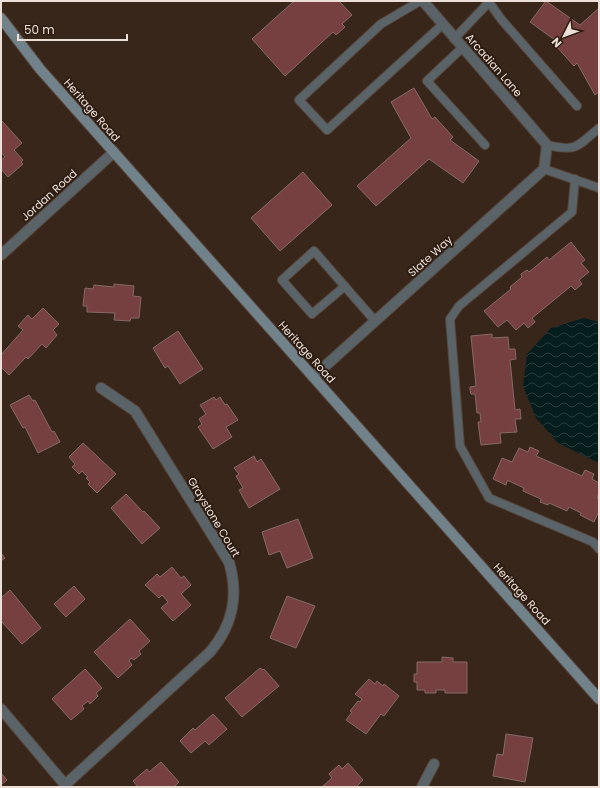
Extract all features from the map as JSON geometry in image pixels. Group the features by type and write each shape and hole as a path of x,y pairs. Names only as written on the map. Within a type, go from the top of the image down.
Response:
{"main road":[{"name":"Heritage Road","path":"1,18 40,69 599,699"}],"street":[{"name":"Arcadian Lane","path":"421,1 547,145"},
{"path":"544,169 547,145"},
{"name":"Jordan Road","path":"1,255 114,152"},
{"name":"Slate Way","path":"313,377 544,169"},
{"name":"Graystone Court","path":"66,786 210,652 226,629 234,602 235,588 229,562 134,411 101,388"},
{"path":"1,709 66,786"},
{"path":"422,787 434,764"}],"lane":[{"path":"421,1 381,24 299,100 327,130 442,25"},
{"path":"454,38 489,2 500,18 577,106"},
{"path":"462,48 427,81 485,145"},
{"path":"547,145 565,150 574,148 599,128"},
{"path":"544,169 599,188"},
{"path":"575,179 572,212 459,306 450,319 460,446 489,498 593,542 599,549"},
{"path":"345,286 312,314 282,280 314,252 345,286 376,321"}],"water":[{"path":"584,318 599,322 599,463 558,443 536,418 523,386 527,354 551,328"}],"building":[{"path":"294,1 339,1 352,15 342,24 345,27 336,35 333,32 285,76 252,39"},
{"path":"546,1 580,25 599,8 599,92 595,95 577,63 574,66 556,46 559,43 530,22"},
{"path":"414,88 432,119 435,117 453,137 450,140 479,161 463,183 429,159 376,206 357,186 411,138 391,102"},
{"path":"1,120 22,143 14,150 23,160 21,162 23,164 8,177 1,169 1,160 5,157 1,152"},
{"path":"303,172 332,205 280,251 251,218"},
{"path":"571,242 585,260 581,263 589,272 579,280 582,284 575,290 571,286 532,318 535,322 528,328 524,323 516,330 507,320 498,327 484,311 511,289 510,287 522,277 521,274 527,270 529,272 547,257 549,260"},
{"path":"114,284 134,286 133,296 141,297 139,318 131,318 130,321 114,320 115,313 87,312 87,306 83,306 85,288 93,289 94,285 114,287"},
{"path":"43,308 59,324 53,330 57,335 46,348 42,344 28,359 26,357 9,375 1,367 1,355 23,330 18,326 28,315 32,319"},
{"path":"178,331 203,369 180,384 168,366 165,368 153,348"},
{"path":"492,334 492,338 508,337 509,349 515,349 516,359 510,360 515,410 520,409 521,419 515,419 517,432 500,433 501,443 481,445 478,422 481,422 480,413 477,413 475,394 471,394 470,390 470,387 476,386 471,336"},
{"path":"29,395 33,401 35,400 52,432 54,431 60,442 38,453 25,427 23,428 10,405"},
{"path":"214,397 216,400 220,397 238,420 226,427 232,437 213,449 198,427 202,424 199,419 206,414 200,405"},
{"path":"83,443 116,474 97,493 88,484 90,482 86,478 88,477 82,471 79,474 72,467 75,464 69,457"},
{"path":"530,447 539,451 536,456 582,476 585,470 594,474 592,479 599,483 599,493 597,498 599,499 599,511 594,522 580,515 581,513 569,507 567,511 549,503 548,505 540,502 541,499 523,491 524,488 509,481 507,481 506,485 493,479 502,458 512,462 519,448 528,452"},
{"path":"254,456 257,462 261,459 280,489 249,508 239,490 243,488 236,476 239,474 234,468"},
{"path":"126,494 160,528 142,544 111,508"},
{"path":"298,519 313,558 287,568 280,551 269,555 262,532"},
{"path":"1,553 5,558 1,561"},
{"path":"172,567 181,578 184,576 191,585 181,594 191,605 173,621 161,608 168,602 162,595 159,598 145,585 157,574 160,577"},
{"path":"74,586 85,599 66,617 54,604"},
{"path":"10,590 41,628 22,644 1,621 1,598"},
{"path":"287,596 315,606 296,648 270,638"},
{"path":"130,619 150,641 139,651 141,654 134,660 131,658 129,661 132,665 118,678 94,652"},
{"path":"442,657 453,658 453,662 467,662 467,693 445,693 445,690 436,690 436,693 425,693 425,690 417,690 417,682 414,682 414,674 417,674 417,662 442,662"},
{"path":"260,668 263,670 264,669 279,686 242,717 225,698"},
{"path":"85,669 102,688 96,693 98,696 90,704 88,701 82,706 84,709 71,720 52,699"},
{"path":"369,679 375,684 377,681 383,686 384,684 399,696 384,716 381,714 366,734 346,720 352,712 350,711 358,701 360,702 362,699 355,694"},
{"path":"213,714 227,729 209,745 205,741 191,753 180,741 193,728 195,730"},
{"path":"506,734 533,738 525,782 493,776 497,754 503,755"},
{"path":"161,762 179,782 174,787 138,787 133,781 147,769 149,772"},
{"path":"348,763 363,780 357,786 358,787 322,787 332,778 329,774 339,765 342,769"},
{"path":"1,773 7,780 1,785"}]}
